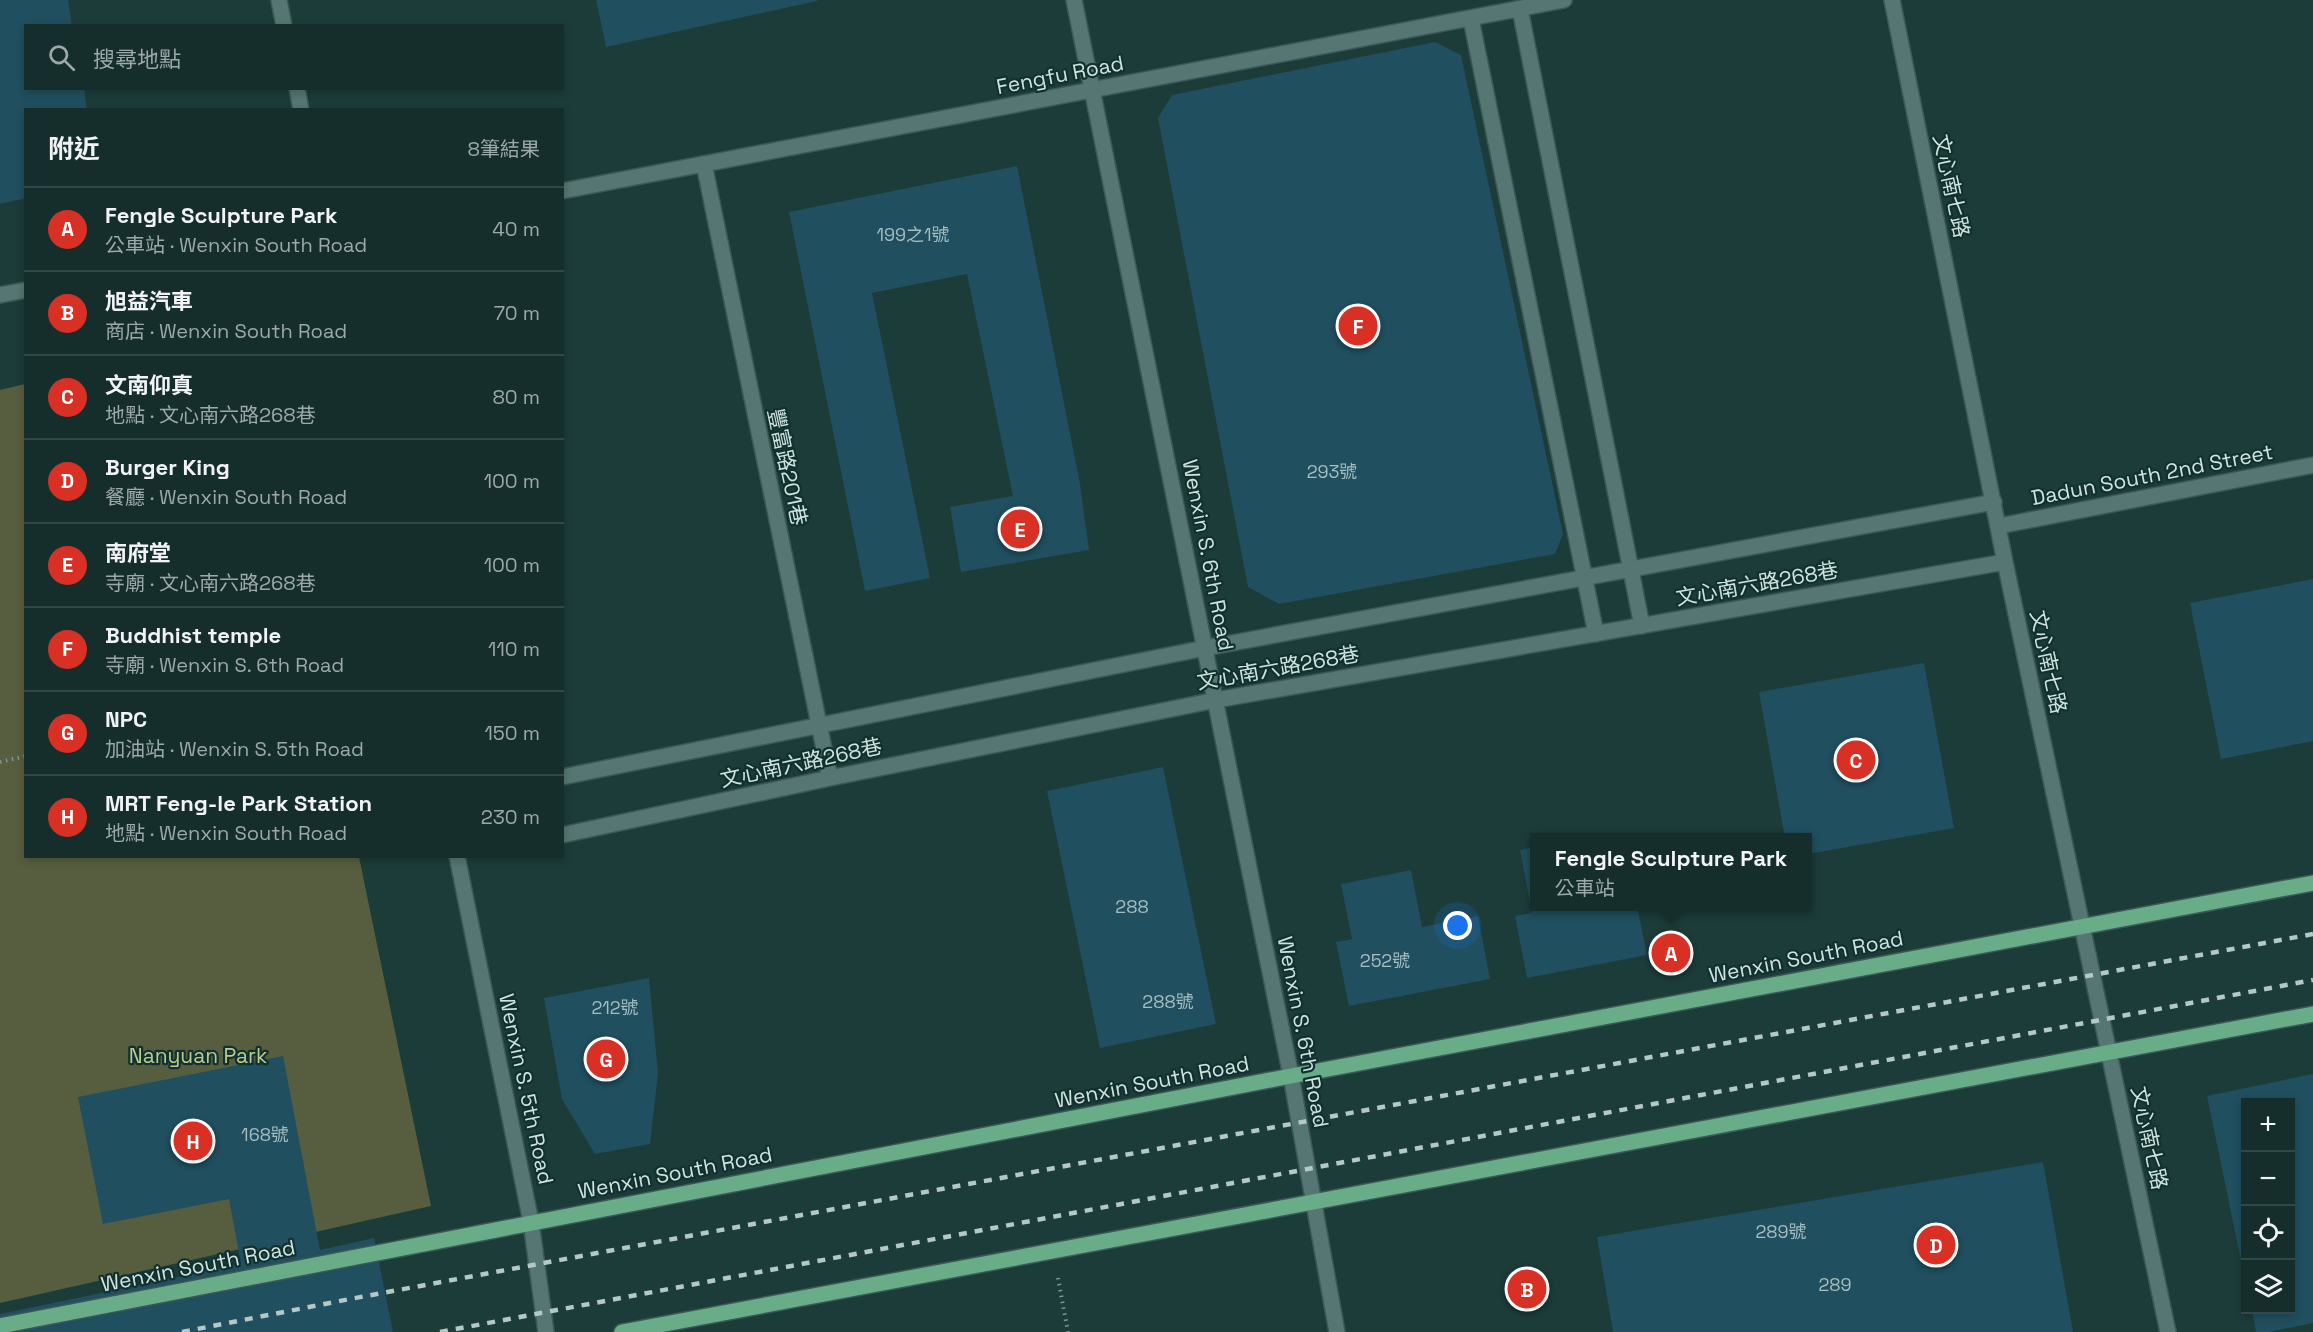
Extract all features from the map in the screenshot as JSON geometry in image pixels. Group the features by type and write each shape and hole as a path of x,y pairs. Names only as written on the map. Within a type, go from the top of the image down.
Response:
{"main road":[{"name":"Wenxin South Road","path":"0,1326 1291,1076 2313,883"},
{"path":"622,1332 2313,1014"}],"street":[{"path":"279,0 284,24"},
{"name":"Wenxin S. 6th Road","path":"1074,0 1291,1076 1337,1332"},
{"name":"Fengfu Road","path":"564,190 1471,19 1494,7 1520,9 1564,0"},
{"name":"文心南七路","path":"1892,0 2005,562 2168,1332"},
{"path":"1520,9 1642,626"},
{"path":"1471,19 1596,634"},
{"path":"297,90 301,108"},
{"name":"豐富路201巷","path":"704,164 830,778"},
{"path":"0,295 24,290"},
{"name":"Dadun South 2nd Street","path":"1999,526 2313,465"},
{"name":"文心南六路268巷","path":"564,777 1205,648 1994,502"},
{"name":"文心南六路268巷","path":"564,835 1216,700 2005,562"},
{"name":"Wenxin S. 5th Road","path":"459,858 531,1222 546,1332"}],"path":[{"path":"0,762 24,756"},
{"path":"1052,1251 1068,1332"}],"green space":[{"name":"Nanyuan Park","path":"24,384 24,858 359,858 431,1206 0,1303 0,390"}],"building":[{"path":"0,0 68,0 72,24 24,24 24,90 84,90 87,108 24,108 24,198 0,204"},
{"path":"596,0 817,0 817,1 606,47"},
{"path":"1435,42 1461,55 1563,534 1555,554 1279,604 1248,587 1158,118 1172,95"},
{"path":"1017,166 1080,484 1089,550 961,572 950,507 1013,496 967,274 872,293 930,578 865,591 789,212"},
{"path":"2313,579 2313,741 2221,759 2190,603"},
{"path":"1924,663 1954,828 1812,853 1812,833 1784,833 1759,692"},
{"path":"1163,767 1216,1024 1100,1048 1047,791"},
{"path":"1530,848 1530,902 1520,850"},
{"path":"1411,870 1422,927 1478,916 1490,979 1349,1006 1336,942 1352,939 1341,884"},
{"path":"1532,911 1638,911 1647,955 1527,978 1515,916 1532,913"},
{"path":"649,978 658,1073 650,1144 595,1154 562,1099 544,998"},
{"path":"283,1056 320,1250 374,1238 393,1332 0,1332 0,1314 241,1264 229,1199 103,1224 78,1097"},
{"path":"2313,1074 2313,1323 2269,1332 2256,1332 2253,1314 2295,1314 2295,1098 2241,1098 2241,1260 2207,1096"},
{"path":"2043,1162 2073,1332 1613,1332 1597,1237"}],"railway":[{"path":"182,1332 2313,934"},
{"path":"440,1332 2313,980"}],"place":[{"name":"Buddhist temple","path":"1358,326"},
{"name":"南府堂","path":"1020,529"},
{"name":"文南仰真","path":"1856,760"},
{"name":"Fengle Sculpture Park","path":"1671,953"},
{"name":"NPC","path":"606,1059"},
{"name":"MRT Feng-le Park Station","path":"193,1141"},
{"name":"Burger King","path":"1936,1245"},
{"name":"旭益汽車","path":"1527,1289"}]}
